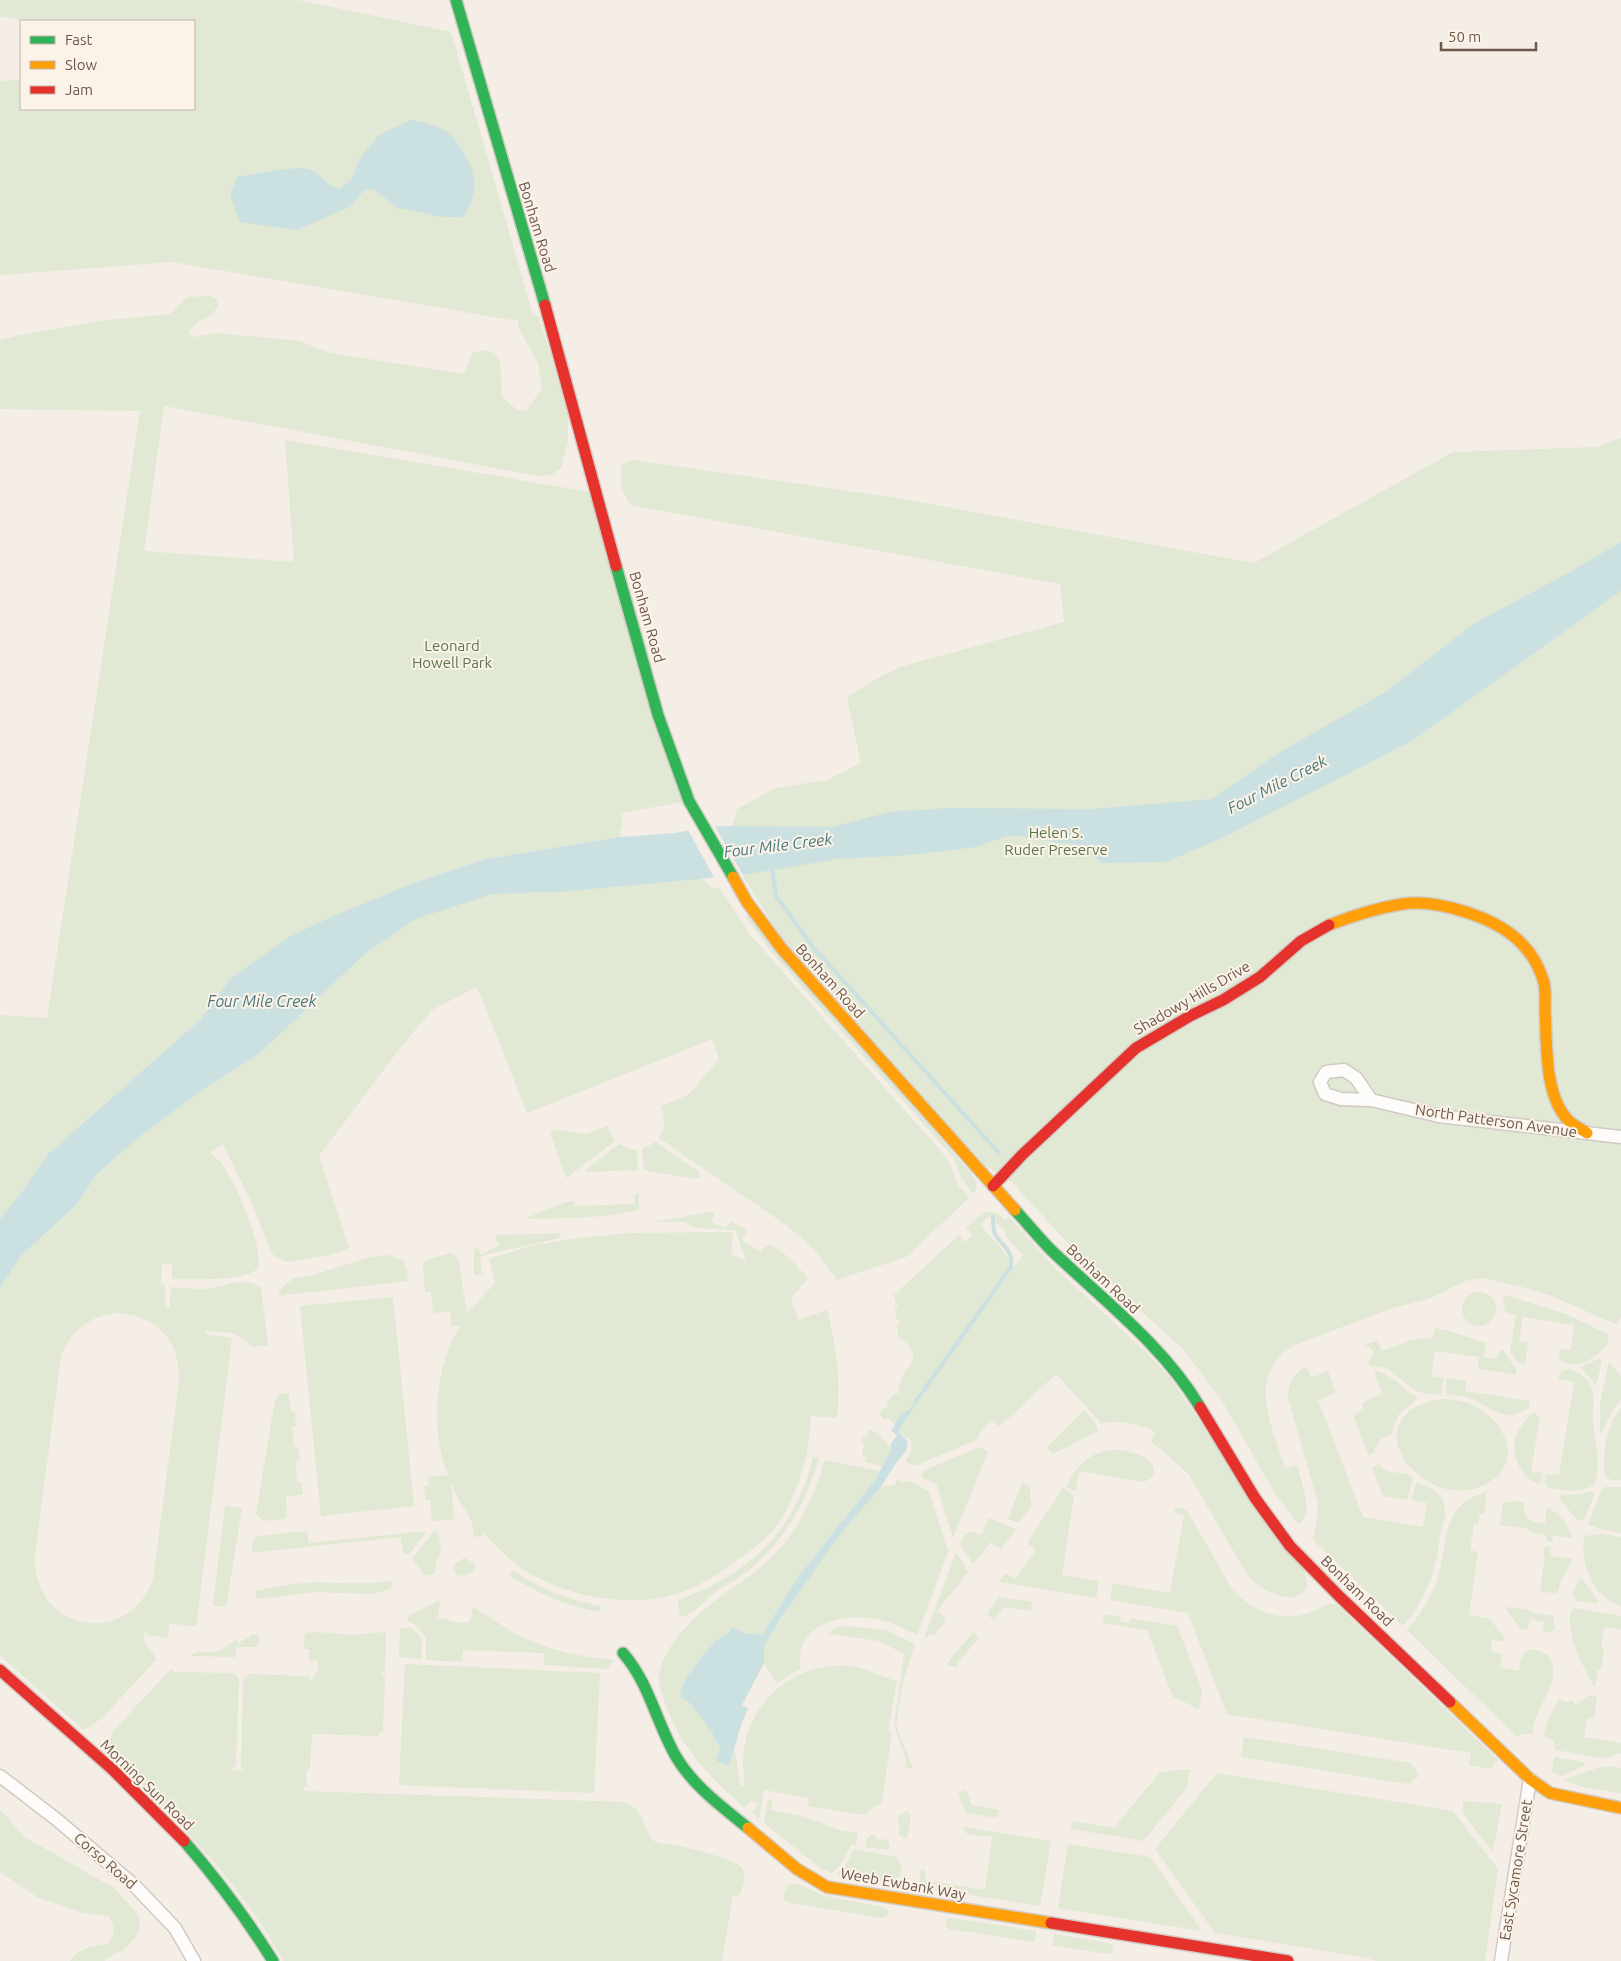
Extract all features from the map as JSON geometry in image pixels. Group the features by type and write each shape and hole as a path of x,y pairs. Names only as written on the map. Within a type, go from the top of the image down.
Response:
{"street":[{"name":"Bonham Road","path":"456,0 547,312 658,715 689,801 747,902 782,949 1048,1248 1156,1349 1186,1384 1255,1498 1290,1546 1340,1597 1530,1779 1550,1793 1621,1808"},
{"name":"Shadowy Hills Drive","path":"993,1186 1022,1155 1136,1048 1190,1016 1223,1000 1260,977 1301,941 1321,928 1356,915 1402,904 1422,903 1443,906 1467,913 1502,928 1521,943 1533,958 1544,984 1549,1077 1558,1104 1568,1120 1587,1133"},
{"name":"North Patterson Avenue","path":"1371,1100 1439,1116 1621,1137"},
{"name":"Weeb Ewbank Way","path":"623,1653 633,1663 676,1757 692,1778 716,1802 804,1874 821,1884 839,1889 1045,1923 1288,1961"},
{"name":"Morning Sun Road","path":"0,1670 155,1810 217,1879 257,1934 272,1961"},
{"name":"Corso Road","path":"0,1776 56,1819 134,1886 175,1928 194,1961"},
{"name":"East Sycamore Street","path":"1501,1961 1530,1779"}],"green space":[{"name":"Leonard Howell Park","path":"0,0 298,0 451,32 533,315 539,317 568,413 568,441 561,468 551,475 538,476 164,406 144,551 294,562 285,440 596,493 689,801 620,813 623,822 619,837 485,859 419,881 231,978 200,1020 47,1155 22,1193 0,1219 0,1015 47,1018 140,411 0,409 0,340 99,321 170,314 187,297 210,296 216,299 218,305 216,310 192,328 189,333 191,336 216,333 300,341 330,353 464,374 472,353 484,350 494,353 500,362 502,397 516,409 526,411 542,389 538,363 518,327 518,321 172,262 0,275 0,81 20,80 20,110 195,110 195,20 22,20 0,16"},
{"name":"Helen S. Ruder Preserve","path":"1621,438 1621,542 1384,693 1306,737 1325,785 1412,741 1621,591 1621,1133 1611,1132 1609,1142 1621,1144 1621,1317 1618,1323 1615,1324 1552,1296 1483,1278 1465,1281 1429,1299 1389,1309 1293,1346 1278,1358 1270,1372 1266,1387 1266,1402 1269,1419 1285,1468 1297,1465 1306,1506 1306,1514 1298,1524 1273,1490 1221,1399 1185,1351 1074,1250 1012,1182 983,1164 791,953 742,875 730,835 737,809 776,788 827,780 861,763 847,698 872,681 900,667 1064,622 1060,584 630,505 621,488 621,464 633,460 897,498 1254,563 1453,452 1597,447"},
{"path":"701,878 713,889 719,887 752,937 945,1156 958,1185 969,1198 906,1257 836,1280 817,1253 793,1230 659,1138 664,1122 661,1106 689,1094 719,1059 712,1039 527,1113 477,987 432,1010 400,1048 319,1156 349,1248 330,1255 287,1262 275,1257 270,1250 253,1206 223,1144 210,1152 227,1172 241,1199 256,1244 258,1268 242,1276 230,1278 172,1279 172,1264 162,1264 161,1284 165,1284 165,1306 170,1309 172,1287 202,1289 243,1282 255,1284 261,1287 268,1345 253,1347 233,1333 206,1331 206,1334 232,1338 196,1627 170,1623 167,1638 146,1635 145,1627 144,1642 157,1659 102,1718 86,1729 82,1729 0,1655 0,1285 20,1257 76,1205 97,1174 144,1133 210,1085 259,1054 366,953 416,919 493,894 560,892","holes":["117,1313 131,1315 154,1325 163,1333 171,1342 179,1367 179,1381 153,1580 140,1602 123,1616 103,1623 82,1622 63,1614 48,1600 38,1580 35,1555 61,1356 75,1332 89,1321"]},
{"path":"747,914 970,1172 976,1185 973,1194 960,1176 953,1157 772,953 745,916"},
{"path":"607,1126 615,1141 566,1178 550,1132 554,1130 587,1134"},
{"path":"656,1142 699,1172 700,1177 695,1179 644,1170 642,1149"},
{"path":"619,1144 628,1149 637,1150 638,1170 585,1172 585,1170"},
{"path":"635,1194 639,1194 639,1210 596,1217 524,1219 569,1201 574,1201 575,1206 634,1204"},
{"path":"989,1211 997,1213 1005,1220 1009,1217 1056,1269 1148,1354 1170,1378 1305,1573 1307,1586 1301,1593 1294,1597 1278,1595 1262,1588 1249,1578 1189,1475 1151,1442 1155,1432 1129,1423 1101,1423 1056,1374 999,1427 993,1420 981,1431 978,1439 915,1466 905,1461 911,1451 911,1442 910,1439 898,1431 963,1336 1023,1255 1008,1239 1004,1229 996,1223 995,1217 987,1217 982,1224 984,1230 1011,1261 1008,1271 923,1389 911,1409 901,1414 896,1424 887,1418 885,1420 879,1414 884,1408 888,1407 887,1404 894,1394 899,1393 898,1389 903,1375 912,1362 913,1354 908,1344 898,1337 897,1324 900,1320 896,1319 895,1309 898,1305 895,1302 894,1295 959,1235 965,1242 973,1235 966,1228 983,1213"},
{"path":"715,1212 711,1222 726,1228 730,1221 747,1230 742,1240 760,1252 767,1245 772,1246 794,1263 808,1278 791,1299 798,1320 827,1310 833,1338 838,1377 837,1418 811,1416 807,1453 802,1472 790,1503 774,1529 742,1557 712,1577 691,1588 677,1594 658,1598 618,1600 579,1593 559,1587 524,1570 482,1532 482,1536 474,1537 472,1521 457,1497 451,1481 454,1519 432,1521 430,1500 425,1500 424,1486 429,1485 428,1477 448,1475 443,1460 438,1429 438,1396 443,1365 452,1340 460,1326 451,1326 450,1311 433,1313 431,1292 425,1292 423,1266 426,1260 451,1253 458,1258 467,1313 495,1283 489,1259 534,1245 577,1238 631,1233 733,1232 731,1254 746,1261 734,1230 695,1228 684,1222 653,1222"},
{"path":"561,1234 560,1238 484,1255 480,1258 482,1274 474,1275 474,1250 477,1247 481,1255 499,1245 495,1236 497,1235"},
{"path":"389,1255 404,1261 408,1281 284,1296 278,1294 283,1286 294,1278 313,1275 367,1258"},
{"path":"1479,1292 1491,1297 1496,1309 1491,1321 1479,1326 1467,1321 1462,1309 1467,1297"},
{"path":"1505,1295 1566,1314 1607,1334 1609,1338 1601,1351 1587,1361 1579,1364 1565,1363 1559,1358 1560,1349 1571,1350 1574,1325 1523,1317 1519,1341 1528,1343 1525,1365 1519,1363 1510,1352 1516,1315 1505,1312 1503,1298"},
{"path":"393,1297 414,1506 321,1516 300,1306"},
{"path":"1435,1328 1486,1343 1484,1357 1497,1359 1499,1350 1503,1350 1516,1369 1516,1375 1478,1369 1479,1357 1435,1351 1431,1376 1444,1378 1441,1394 1429,1394 1417,1391 1384,1367 1369,1366 1368,1363 1374,1351 1365,1344 1377,1341 1382,1351 1411,1340 1433,1338"},
{"path":"1600,1358 1602,1360 1595,1384 1581,1367"},
{"path":"1609,1362 1621,1376 1621,1400 1614,1408 1602,1432 1600,1431 1600,1403"},
{"path":"1304,1368 1308,1369 1311,1378 1328,1371 1336,1393 1318,1400 1363,1517 1423,1527 1427,1503 1411,1500 1417,1482 1433,1489 1444,1501 1445,1518 1430,1582 1414,1613 1403,1626 1313,1540 1318,1503 1288,1398 1292,1381 1296,1374"},
{"path":"1568,1369 1585,1377 1593,1395 1593,1421 1598,1464 1596,1480 1593,1485 1583,1490 1548,1488 1545,1483 1546,1474 1559,1475 1574,1382 1558,1379 1562,1371"},
{"path":"1374,1371 1391,1378 1416,1396 1417,1399 1399,1414 1391,1434 1380,1440 1374,1449 1375,1453 1368,1455 1353,1414 1364,1410 1362,1403 1382,1394"},
{"path":"1447,1378 1466,1381 1465,1391 1529,1401 1530,1407 1513,1415 1499,1413 1469,1398 1446,1394"},
{"path":"289,1393 291,1412 295,1412 296,1426 292,1427 294,1447 298,1447 300,1460 295,1461 297,1482 301,1482 303,1495 286,1496 287,1515 284,1519 265,1520 256,1514 275,1400 280,1394"},
{"path":"1441,1399 1471,1404 1493,1420 1501,1431 1506,1442 1508,1454 1505,1466 1497,1476 1484,1485 1460,1491 1438,1486 1418,1475 1404,1459 1397,1441 1399,1423 1413,1409"},
{"path":"1621,1408 1621,1480 1614,1480 1605,1475 1604,1457 1609,1431"},
{"path":"1084,1410 1096,1424 1098,1432 1052,1454 1046,1448"},
{"path":"1534,1412 1537,1416 1540,1415 1531,1471 1543,1473 1541,1482 1538,1484 1521,1470 1514,1448 1517,1434 1524,1422"},
{"path":"868,1429 876,1433 892,1448 882,1466 865,1462 866,1458 863,1456 862,1450 865,1446 861,1442 862,1438 868,1435"},
{"path":"980,1447 988,1451 953,1538 936,1483 922,1478 923,1471"},
{"path":"1112,1450 1134,1453 1148,1460 1154,1471 1152,1478 1143,1482 1079,1471 1075,1492 1066,1486 1079,1466 1089,1458"},
{"path":"813,1457 819,1458 814,1475 801,1505 784,1533 762,1558 745,1573 713,1594 694,1611 680,1617 678,1600 726,1578 765,1547 781,1528 795,1507"},
{"path":"825,1460 879,1471 875,1480 799,1576 762,1636 730,1629 726,1635 715,1641 689,1674 690,1703 713,1733 729,1765 734,1750 739,1781 741,1786 745,1787 743,1754 749,1730 757,1713 780,1686 796,1676 831,1666 856,1667 897,1681 888,1731 892,1732 882,1802 864,1815 808,1806 809,1798 764,1790 759,1819 752,1813 758,1805 751,1800 745,1808 708,1773 688,1748 671,1719 665,1703 659,1684 660,1670 672,1645 690,1623 714,1601 764,1565 783,1546 805,1511"},
{"path":"1379,1464 1390,1472 1404,1473 1413,1477 1407,1500 1383,1496 1372,1467"},
{"path":"897,1479 901,1482 909,1481 929,1491 947,1548 949,1549 917,1635 885,1621 862,1617 838,1619 817,1628 808,1636 800,1654 800,1669 777,1683 764,1663 764,1646 806,1580 838,1537 881,1487 895,1485"},
{"path":"1022,1483 1030,1486 1032,1505 1019,1523 1008,1519"},
{"path":"1605,1487 1621,1487 1621,1533 1600,1529 1588,1524 1602,1489"},
{"path":"1063,1488 1074,1496 1062,1575 1099,1581 1096,1598 999,1582 1005,1573 1015,1579 1036,1550 1028,1544 1028,1541"},
{"path":"1487,1491 1484,1514 1480,1514 1478,1524 1474,1524 1470,1550 1478,1552 1469,1615 1490,1619 1504,1637 1503,1642 1492,1640 1491,1651 1502,1654 1500,1667 1519,1671 1524,1654 1534,1649 1547,1654 1553,1669 1552,1683 1536,1716 1532,1734 1523,1734 1517,1737 1407,1630 1432,1592 1441,1567 1449,1524 1454,1515 1460,1506 1469,1499"},
{"path":"1591,1491 1594,1495 1585,1518 1580,1521 1576,1519 1559,1498 1561,1495 1580,1494"},
{"path":"1525,1502 1523,1512 1533,1522 1545,1524 1547,1507 1552,1510 1563,1520 1573,1539 1553,1535 1552,1542 1546,1540 1546,1535 1529,1532 1529,1529 1500,1525 1503,1503"},
{"path":"225,1506 242,1508 226,1607 213,1605"},
{"path":"1175,1508 1181,1508 1188,1512 1232,1589 1239,1596 1265,1612 1285,1616 1306,1614 1324,1606 1336,1604 1498,1760 1490,1769 1469,1765 1471,1753 1227,1714 1188,1613 1110,1600 1113,1583 1170,1593 1184,1515 1175,1513"},
{"path":"988,1518 1016,1529 1001,1549 991,1542 973,1564 960,1544 963,1537 969,1532 982,1534"},
{"path":"307,1531 309,1543 425,1531 425,1534 410,1553 403,1554 401,1537 260,1552 251,1551 253,1540 258,1536"},
{"path":"434,1531 438,1531 441,1552 436,1561 435,1573 426,1576 412,1559"},
{"path":"1601,1534 1621,1537 1621,1607 1603,1595 1590,1579 1587,1569 1584,1558 1584,1536"},
{"path":"1547,1546 1551,1547 1550,1556 1573,1559 1561,1580 1557,1594 1540,1591 1545,1555 1543,1554 1544,1548"},
{"path":"956,1552 968,1572 937,1611 945,1617 945,1621 933,1636 930,1634 926,1638 925,1636"},
{"path":"464,1558 474,1563 475,1570 469,1574 457,1576 454,1569 455,1564"},
{"path":"512,1570 555,1593 601,1606 600,1612 564,1603 531,1588 509,1575"},
{"path":"1579,1579 1583,1580 1598,1603 1575,1601 1575,1597 1572,1596"},
{"path":"388,1581 393,1583 390,1589 372,1594 313,1592 259,1599 256,1597 256,1591 293,1584"},
{"path":"999,1597 1032,1602 1031,1611 1004,1607 994,1620 987,1614"},
{"path":"440,1600 438,1618 464,1623 468,1622 471,1619 473,1607 528,1640 576,1655 615,1660 606,1669 544,1665 544,1653 463,1650 462,1662 426,1660 426,1637 414,1624 408,1621 407,1617"},
{"path":"1505,1607 1531,1610 1531,1612 1553,1616 1555,1630 1543,1633 1544,1622 1530,1619 1528,1629 1522,1630"},
{"path":"1573,1608 1621,1616 1621,1629 1604,1627 1601,1647 1604,1648 1601,1670 1598,1670 1595,1685 1592,1685 1593,1680 1590,1679 1578,1655 1573,1638 1570,1612 1572,1612"},
{"path":"1104,1614 1121,1617 1120,1622 1129,1623 1130,1618 1177,1626 1202,1690 1199,1709 1173,1697 1147,1630 1103,1623"},
{"path":"846,1626 885,1630 915,1644 903,1682 896,1726 913,1768 905,1768 906,1759 894,1725 904,1654 879,1641 829,1634 834,1628"},
{"path":"410,1627 422,1639 421,1659 399,1657 400,1629"},
{"path":"317,1632 352,1635 386,1632 385,1673 380,1673 385,1678 383,1731 377,1736 312,1734 310,1768 306,1772 307,1786 304,1787 303,1791 623,1802 637,1810 648,1833 656,1842 682,1846 710,1854 728,1860 742,1868 744,1875 743,1885 738,1896 733,1895 722,1961 283,1961 240,1894 188,1833 130,1772 108,1752 106,1747 114,1730 171,1669 174,1672 235,1673 239,1679 236,1765 231,1770 245,1771 241,1767 243,1680 249,1674 308,1676 313,1681 313,1675 318,1671 318,1661 309,1660 309,1649 304,1649 305,1633"},
{"path":"973,1632 979,1637 957,1664 957,1667 946,1665"},
{"path":"253,1634 259,1637 258,1647 236,1647 236,1657 189,1656 197,1652 218,1652 236,1640 239,1643"},
{"path":"405,1664 600,1673 594,1793 399,1785"},
{"path":"1590,1695 1597,1696 1594,1719 1587,1718 1584,1737 1621,1743 1621,1753 1603,1758 1555,1750 1554,1741 1544,1735 1548,1721 1559,1699 1566,1702 1573,1701 1575,1705"},
{"path":"1244,1737 1411,1763 1419,1776 1408,1784 1241,1757"},
{"path":"1554,1757 1583,1762 1586,1765 1561,1776 1552,1772"},
{"path":"1608,1766 1621,1768 1621,1793 1583,1787 1563,1780 1597,1768"},
{"path":"1190,1769 1187,1788 1143,1841 1071,1829 1072,1821 1114,1828 1160,1772"},
{"path":"1217,1773 1453,1811 1498,1869 1485,1961 1377,1961 1215,1933 1155,1849"},
{"path":"966,1790 972,1805 999,1810 997,1818 966,1813 958,1793"},
{"path":"768,1799 772,1800 771,1810 806,1817 839,1830 858,1833 856,1846 851,1845 843,1862 832,1873 822,1869 764,1823"},
{"path":"1463,1801 1502,1804 1493,1851 1462,1812"},
{"path":"0,1809 23,1836 114,1888 136,1912 140,1922 138,1934 124,1950 104,1961 70,1961 82,1950 108,1944 113,1933 111,1920 109,1916 83,1913 37,1897 0,1872"},
{"path":"906,1811 911,1815 906,1839 898,1834 900,1827 897,1817"},
{"path":"962,1827 1051,1841 1040,1906 931,1889 924,1882 920,1884 920,1871 923,1869 926,1872 925,1880 985,1890 992,1837 968,1834"},
{"path":"873,1834 878,1839 888,1840 890,1847 888,1850 866,1847 866,1839"},
{"path":"1068,1844 1150,1857 1202,1931 1058,1908"},
{"path":"854,1849 896,1857 902,1867 899,1877 892,1882 837,1874 844,1868"},
{"path":"796,1883 825,1896 887,1908 889,1914 883,1918 786,1902 783,1898 785,1890 789,1885"},
{"path":"951,1918 1036,1931 1035,1942 949,1929 945,1926 947,1919"},
{"path":"1054,1934 1109,1943 1114,1949 1111,1953 1107,1954 1052,1945"}],"water":[{"path":"410,120 431,124 450,134 466,158 473,175 474,191 472,200 463,217 443,217 398,208 373,189 363,191 351,206 297,230 240,222 230,195 237,177 286,169 305,168 315,172 335,188 340,189 352,179 360,158 379,135"},
{"name":"Four Mile Creek","path":"1621,542 1621,591 1412,741 1218,840 1166,862 1102,863 1090,854 1092,850 1076,844 1058,843 1030,837 1008,836 976,847 911,855 838,859 742,875 560,892 493,894 416,919 366,953 259,1054 210,1085 144,1133 97,1174 76,1205 20,1257 0,1288 0,1219 22,1192 47,1155 200,1020 231,978 289,937 331,917 419,881 485,859 619,837 675,833 711,826 832,827 889,812 948,808 1091,809 1212,799 1283,750 1384,693 1475,623"},
{"path":"928,1387 898,1431 908,1442 906,1451 881,1487 838,1537 781,1618 764,1646 764,1663 742,1705 748,1709 729,1765 716,1761 720,1747 713,1733 690,1703 682,1698 680,1693 686,1678 715,1641 726,1635 732,1628 743,1633 762,1635 799,1576 875,1480 892,1448 890,1445 897,1435 891,1431 901,1414 911,1409 915,1398"}],"pier":[{"path":"713,823 744,877 715,879 687,828"}],"waterway":[{"path":"772,866 776,896 813,947 999,1153"},
{"path":"924,1390 1011,1267 1011,1257 995,1234 993,1217"}],"traffic: fast":[{"path":"456,0 545,305"},
{"path":"616,566 658,715 689,801 733,877"},
{"path":"1015,1210 1051,1250 1150,1343 1168,1363 1200,1407"},
{"path":"623,1653 646,1689 668,1742 682,1766 698,1785 748,1828"},
{"path":"184,1841 231,1899 273,1961"}],"traffic: slow":[{"path":"733,877 747,902 782,949 1015,1210"},
{"path":"1329,925 1374,910 1416,903 1449,907 1466,912 1482,918 1511,934 1526,948 1538,967 1544,983 1548,1068 1555,1097 1560,1109 1568,1120 1587,1133"},
{"path":"1450,1702 1530,1779 1550,1793 1621,1808"},
{"path":"748,1828 797,1869 827,1887 1051,1923"}],"traffic: jam":[{"path":"545,305 616,566"},
{"path":"993,1186 1022,1155 1136,1048 1190,1016 1223,1000 1260,977 1301,941 1329,925"},
{"path":"1200,1407 1255,1498 1290,1546 1340,1597 1450,1702"},
{"path":"0,1670 113,1770 184,1841"},
{"path":"1051,1923 1288,1961"}]}
